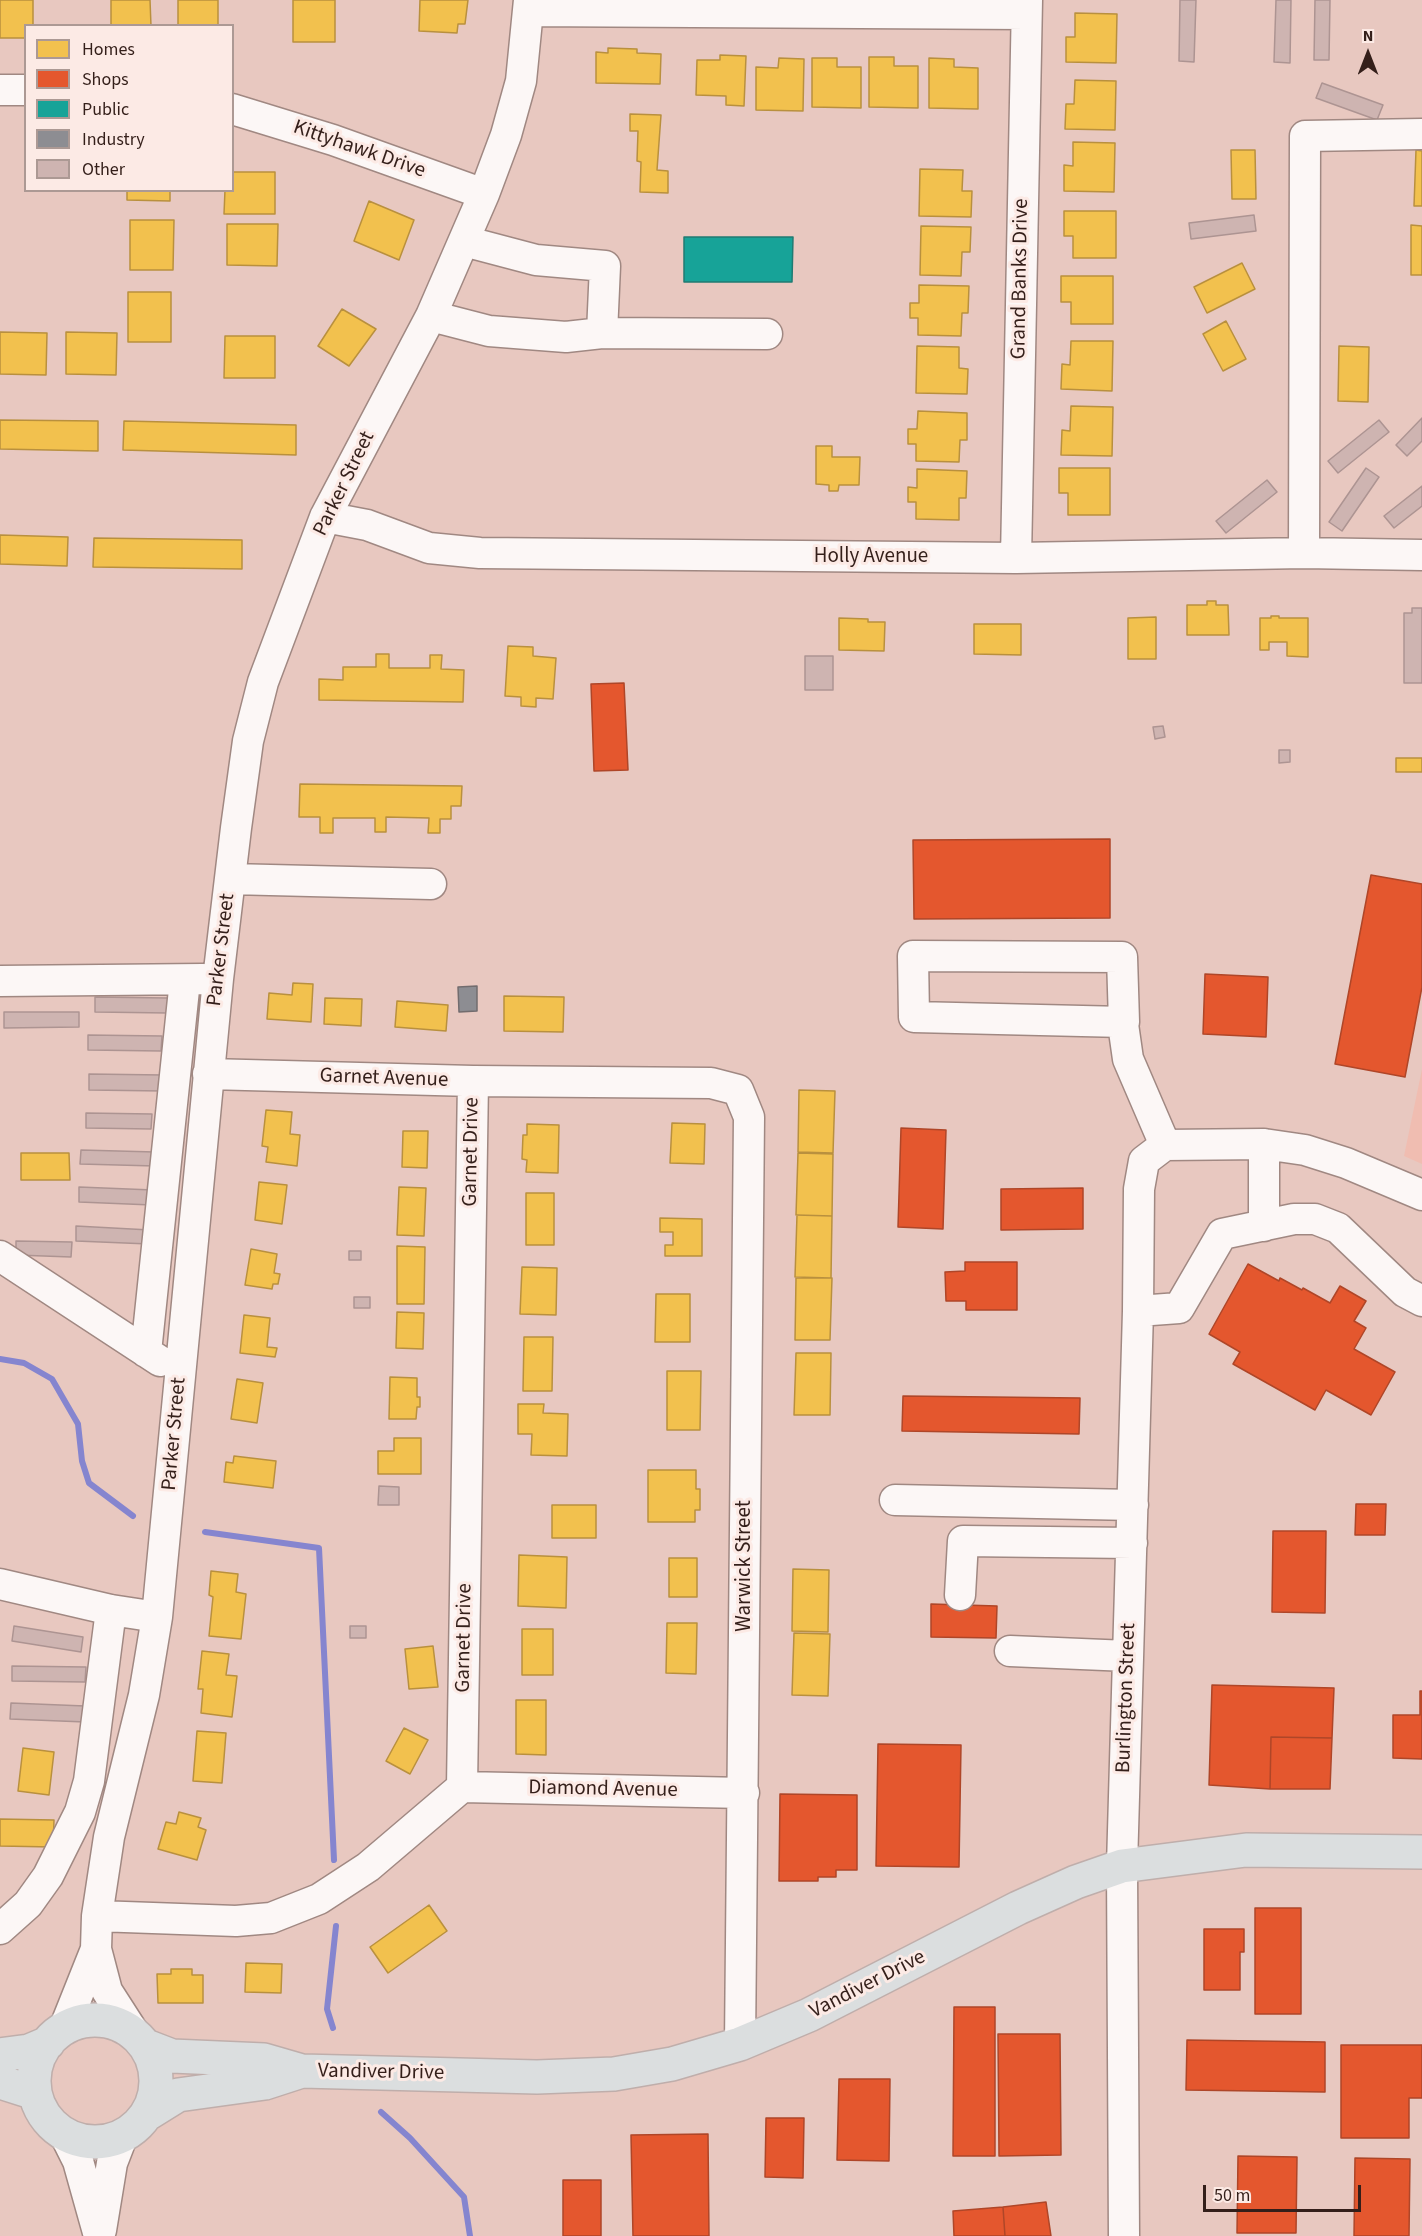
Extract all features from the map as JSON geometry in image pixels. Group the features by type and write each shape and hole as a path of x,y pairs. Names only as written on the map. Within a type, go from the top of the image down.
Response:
{"main road":[{"name":"Vandiver Drive","path":"140,2040 172,2056 264,2060 303,2071 580,2076 614,2074 672,2064 740,2044 809,2015 1018,1908 1076,1882 1122,1866 1246,1850 1422,1852"},
{"path":"0,2055 29,2051 56,2036 84,2021 115,2023 140,2040 153,2059 157,2078 155,2096 148,2113 137,2126 122,2137 96,2143 65,2135 49,2121 42,2112 34,2082 37,2061 56,2036"},
{"name":"Vandiver Drive","path":"148,2113 178,2095 265,2083 303,2071"},
{"path":"0,2082 35,2092"}],"street":[{"path":"529,6 1026,7"},
{"name":"Parker Street","path":"140,2040 107,1991 96,1949 97,1916 109,1837 144,1695 157,1617 208,1074 248,741 263,682 325,517 431,316 484,194 506,135 521,81 529,6"},
{"name":"Grand Banks Drive","path":"1016,558 1026,7"},
{"path":"0,90 24,90"},
{"name":"Kittyhawk Drive","path":"234,110 333,140 484,194"},
{"path":"1304,553 1305,136 1422,134"},
{"path":"464,241 536,260 605,266 602,333"},
{"path":"431,316 489,330 566,337 602,333 767,334"},
{"name":"Holly Avenue","path":"325,517 367,525 429,548 480,553 1016,558 1304,553 1422,555"},
{"path":"230,879 431,884"},
{"path":"1124,1022 914,1017 913,956 1122,957 1124,1022 1128,1059 1155,1153 1264,1144 1305,1150 1420,1190"},
{"path":"0,981 218,979"},
{"path":"146,1352 184,980"},
{"name":"Garnet Avenue","path":"208,1074 472,1081 711,1083 738,1090"},
{"name":"Garnet Drive","path":"462,1787 472,1081"},
{"name":"Warwick Street","path":"738,1090 749,1117 740,2044"},
{"path":"1264,1144 1264,1226"},
{"name":"Burlington Street","path":"1124,2236 1122,1866 1138,1311 1139,1189 1155,1153"},
{"path":"1138,1311 1179,1308 1222,1234 1294,1219 1315,1219 1338,1228 1405,1292 1422,1301"},
{"path":"0,1256 181,1375"},
{"path":"894,1500 1133,1505"},
{"path":"960,1595 963,1541 1132,1543"},
{"path":"0,1584 111,1610 157,1617"},
{"path":"0,1929 28,1904 48,1876 80,1812 89,1781 111,1610"},
{"path":"1010,1651 1128,1656"},
{"path":"97,1916 236,1921 271,1918 319,1899 368,1867 462,1787"},
{"name":"Diamond Avenue","path":"462,1787 744,1793"},
{"name":"Parker Street","path":"56,2036 96,1949"},
{"path":"65,2135 78,2161 100,2236"},
{"path":"100,2236 112,2163 122,2137"}],"shaded area":[{"path":"1422,1069 1422,1164 1404,1156"}],"building: Homes":[{"path":"0,0 33,0 33,24 24,24 24,38 0,38"},
{"path":"111,0 150,0 151,24 111,24"},
{"path":"178,0 218,0 218,24 178,24"},
{"path":"293,0 335,0 335,42 293,42"},
{"path":"420,0 468,0 465,24 458,24 457,33 419,31"},
{"path":"1075,13 1117,14 1116,63 1066,62 1066,37 1075,37"},
{"path":"608,48 637,49 637,53 661,54 660,84 596,83 596,52 608,53"},
{"path":"720,55 746,56 744,106 726,105 726,96 696,95 697,60 720,60"},
{"path":"869,57 894,57 894,66 918,66 918,108 869,107"},
{"path":"779,58 804,59 803,111 756,110 756,67 778,68"},
{"path":"812,58 837,58 837,67 861,67 861,108 812,107"},
{"path":"929,58 954,59 954,67 978,68 978,109 929,108"},
{"path":"1075,80 1116,81 1115,130 1065,129 1066,104 1074,104"},
{"path":"630,114 661,115 657,170 668,171 668,193 640,192 641,162 637,161 638,131 630,131"},
{"path":"1073,142 1115,143 1114,192 1064,191 1064,165 1073,166"},
{"path":"1231,150 1255,150 1256,199 1232,199"},
{"path":"1416,150 1422,151 1422,206 1414,206"},
{"path":"920,169 963,170 962,191 972,191 971,217 919,216"},
{"path":"234,172 275,172 275,214 224,214 225,192 234,192"},
{"path":"127,192 170,192 170,201 127,200"},
{"path":"369,201 414,220 399,260 354,241"},
{"path":"1064,211 1116,211 1116,258 1073,258 1073,236 1064,236"},
{"path":"130,220 174,220 173,270 130,270"},
{"path":"227,224 278,224 277,266 227,265"},
{"path":"1411,225 1422,226 1422,275 1411,275"},
{"path":"921,226 971,227 970,252 962,252 961,276 920,275"},
{"path":"1242,263 1255,289 1207,313 1194,287"},
{"path":"1061,276 1113,276 1113,324 1071,324 1071,302 1061,302"},
{"path":"919,285 969,286 968,313 962,313 961,336 918,335 918,318 910,318 910,303 919,303"},
{"path":"128,292 171,292 171,342 128,342"},
{"path":"342,309 376,329 349,366 318,346"},
{"path":"1226,321 1246,359 1223,371 1203,334"},
{"path":"0,332 47,333 46,375 0,374"},
{"path":"66,332 117,333 116,375 66,374"},
{"path":"225,336 275,336 275,378 224,378"},
{"path":"1071,341 1113,341 1112,391 1061,389 1062,364 1070,365"},
{"path":"917,346 959,347 959,368 968,369 967,394 916,393"},
{"path":"1339,346 1369,347 1368,402 1338,401"},
{"path":"1071,406 1113,407 1112,456 1061,455 1062,430 1070,431"},
{"path":"918,411 967,413 967,440 960,440 959,462 916,461 916,444 908,444 908,429 917,429"},
{"path":"0,420 98,421 98,451 0,449"},
{"path":"124,421 296,425 296,455 123,450"},
{"path":"816,446 832,446 832,457 860,457 859,485 839,485 838,491 829,491 829,485 816,484"},
{"path":"1059,468 1110,468 1110,515 1068,515 1068,493 1059,493"},
{"path":"917,469 967,471 966,498 959,498 959,520 916,519 916,502 908,502 908,487 917,488"},
{"path":"0,535 68,537 67,566 0,564"},
{"path":"94,538 242,540 242,569 93,567"},
{"path":"1207,601 1216,601 1216,605 1228,605 1229,635 1187,635 1187,605 1207,605"},
{"path":"1271,616 1308,618 1308,657 1287,656 1287,642 1269,642 1269,650 1260,650 1260,618 1271,618"},
{"path":"1156,617 1156,659 1128,659 1128,618"},
{"path":"839,618 885,622 884,651 839,650"},
{"path":"974,624 1021,624 1021,655 974,654"},
{"path":"508,646 533,647 533,656 556,658 553,699 536,698 536,707 521,706 521,697 505,696"},
{"path":"376,654 389,654 389,668 430,668 430,655 442,655 441,669 464,670 463,702 319,700 319,679 343,680 343,667 376,667"},
{"path":"1396,758 1422,758 1422,772 1396,772"},
{"path":"300,784 462,786 461,806 451,806 451,819 440,819 440,833 428,833 429,818 386,817 386,832 375,832 375,818 333,818 333,833 320,833 320,817 299,817"},
{"path":"293,983 313,984 311,1022 267,1019 269,993 292,995"},
{"path":"504,996 564,997 563,1032 504,1031"},
{"path":"325,998 362,999 361,1026 324,1024"},
{"path":"397,1001 448,1005 446,1031 395,1027"},
{"path":"799,1090 835,1091 833,1153 798,1152"},
{"path":"266,1110 292,1112 290,1134 300,1135 297,1166 266,1162 268,1147 262,1146"},
{"path":"672,1123 705,1124 704,1164 670,1163"},
{"path":"527,1124 559,1125 558,1173 526,1172 527,1160 522,1159 523,1135 527,1135"},
{"path":"403,1131 428,1131 427,1168 402,1167"},
{"path":"21,1153 69,1153 70,1180 21,1180"},
{"path":"798,1153 833,1154 832,1216 796,1215"},
{"path":"259,1182 287,1185 282,1224 255,1220"},
{"path":"399,1187 426,1188 424,1236 397,1235"},
{"path":"526,1193 554,1193 554,1245 526,1245"},
{"path":"797,1215 832,1216 831,1278 795,1277"},
{"path":"660,1218 702,1219 702,1256 665,1256 665,1245 673,1245 673,1232 660,1232"},
{"path":"397,1246 425,1247 424,1304 397,1304"},
{"path":"251,1249 277,1254 274,1273 280,1274 278,1284 273,1284 272,1289 245,1285"},
{"path":"522,1267 557,1268 556,1315 520,1314"},
{"path":"796,1278 832,1278 830,1340 795,1340"},
{"path":"656,1294 690,1294 690,1342 655,1342"},
{"path":"397,1312 424,1313 423,1349 396,1348"},
{"path":"244,1315 270,1318 267,1347 277,1348 275,1357 240,1353"},
{"path":"524,1337 553,1337 552,1391 523,1391"},
{"path":"796,1353 831,1353 830,1415 794,1415"},
{"path":"667,1371 701,1371 700,1430 667,1430"},
{"path":"390,1377 417,1378 417,1397 420,1397 420,1407 417,1407 416,1419 389,1419"},
{"path":"237,1379 263,1383 257,1423 231,1419"},
{"path":"518,1404 544,1404 543,1413 568,1414 567,1456 531,1455 532,1434 518,1434"},
{"path":"394,1438 421,1438 421,1474 378,1474 378,1451 394,1451"},
{"path":"234,1456 276,1461 273,1488 224,1482 226,1462 233,1463"},
{"path":"648,1470 696,1470 696,1489 700,1489 700,1510 695,1510 695,1522 648,1522"},
{"path":"552,1505 596,1505 596,1538 552,1538"},
{"path":"519,1555 567,1557 566,1608 518,1606"},
{"path":"669,1558 697,1558 697,1597 669,1597"},
{"path":"793,1569 829,1570 828,1632 792,1631"},
{"path":"211,1571 238,1574 236,1592 246,1594 241,1639 209,1636 213,1597 209,1595"},
{"path":"667,1623 697,1623 696,1674 666,1673"},
{"path":"522,1629 553,1629 553,1675 522,1675"},
{"path":"794,1633 830,1634 828,1696 792,1695"},
{"path":"433,1646 438,1687 409,1689 405,1649"},
{"path":"202,1651 229,1654 226,1675 237,1676 232,1717 201,1713 203,1689 198,1689"},
{"path":"516,1700 546,1700 546,1755 516,1754"},
{"path":"404,1728 428,1740 410,1774 386,1761"},
{"path":"197,1731 226,1733 222,1783 193,1781"},
{"path":"23,1748 54,1752 49,1795 18,1791"},
{"path":"179,1812 201,1818 198,1827 206,1830 197,1860 158,1849 166,1822 176,1824"},
{"path":"0,1819 54,1820 53,1847 0,1846"},
{"path":"429,1905 447,1931 388,1973 370,1947"},
{"path":"246,1963 282,1964 281,1993 245,1992"},
{"path":"171,1969 192,1969 192,1975 203,1975 203,2003 158,2003 157,1974 171,1974"}],"building: Shops":[{"path":"624,683 628,770 594,771 591,684"},
{"path":"1110,839 1110,918 914,919 913,840"},
{"path":"1371,875 1422,884 1422,987 1405,1077 1335,1064"},
{"path":"1205,974 1268,977 1266,1037 1203,1034"},
{"path":"901,1128 946,1130 943,1229 898,1227"},
{"path":"1083,1188 1083,1229 1001,1230 1001,1189"},
{"path":"965,1262 1017,1262 1017,1310 966,1310 966,1301 946,1301 945,1272 965,1271"},
{"path":"1248,1264 1279,1281 1280,1278 1330,1303 1340,1286 1366,1301 1354,1321 1366,1328 1354,1349 1395,1372 1371,1415 1326,1390 1315,1410 1233,1364 1240,1352 1209,1334"},
{"path":"903,1396 1080,1398 1079,1434 902,1431"},
{"path":"1356,1504 1386,1504 1385,1535 1355,1535"},
{"path":"1273,1531 1326,1531 1325,1613 1272,1612"},
{"path":"931,1604 997,1606 996,1638 931,1637"},
{"path":"1212,1685 1334,1688 1332,1738 1271,1737 1270,1789 1209,1785"},
{"path":"1420,1691 1422,1691 1422,1759 1393,1758 1393,1715 1420,1715"},
{"path":"1271,1737 1332,1738 1330,1789 1270,1789"},
{"path":"878,1744 961,1745 959,1867 876,1866"},
{"path":"780,1794 857,1795 857,1870 836,1870 836,1877 818,1877 818,1881 779,1881"},
{"path":"1255,1908 1301,1908 1301,2014 1255,2014"},
{"path":"1204,1929 1244,1929 1244,1952 1240,1952 1240,1990 1204,1990"},
{"path":"954,2007 995,2007 995,2156 953,2156"},
{"path":"998,2034 1060,2034 1061,2155 999,2156"},
{"path":"1187,2040 1325,2042 1325,2092 1186,2090"},
{"path":"1341,2045 1422,2045 1422,2098 1409,2098 1409,2138 1341,2138"},
{"path":"839,2079 890,2079 889,2161 837,2160"},
{"path":"766,2118 804,2118 803,2178 765,2177"},
{"path":"708,2134 709,2236 633,2236 631,2135"},
{"path":"1238,2156 1297,2157 1296,2233 1237,2233"},
{"path":"1355,2158 1410,2159 1409,2236 1354,2236"},
{"path":"563,2180 601,2180 601,2236 563,2236"},
{"path":"1046,2202 1051,2236 1005,2236 1003,2207"},
{"path":"1003,2207 1005,2236 954,2236 953,2211"}],"building: Public":[{"path":"684,237 793,237 792,282 684,282"}],"building: Industry":[{"path":"477,986 477,1011 459,1012 458,987"}],"building: Other":[{"path":"1180,0 1196,0 1194,62 1179,61"},
{"path":"1276,0 1291,0 1290,63 1274,62"},
{"path":"1315,0 1330,0 1329,60 1314,60"},
{"path":"1322,83 1383,105 1377,120 1316,98"},
{"path":"1254,215 1256,231 1191,239 1189,223"},
{"path":"1422,418 1422,441 1407,456 1396,445"},
{"path":"1379,420 1389,432 1338,473 1328,461"},
{"path":"1366,468 1379,477 1342,531 1329,522"},
{"path":"1267,480 1277,492 1226,533 1216,521"},
{"path":"1422,486 1422,506 1394,528 1384,516"},
{"path":"1412,608 1422,608 1422,683 1404,683 1404,613 1412,613"},
{"path":"805,656 833,656 833,690 805,690"},
{"path":"1163,726 1165,737 1155,739 1153,727"},
{"path":"1279,750 1290,750 1290,762 1279,763"},
{"path":"95,997 168,998 168,1013 95,1012"},
{"path":"4,1012 79,1012 79,1027 4,1028"},
{"path":"88,1035 162,1036 161,1051 88,1050"},
{"path":"89,1074 163,1075 163,1091 89,1090"},
{"path":"86,1113 152,1114 151,1129 86,1128"},
{"path":"81,1150 155,1152 155,1166 80,1164"},
{"path":"79,1187 153,1190 152,1205 79,1202"},
{"path":"76,1226 150,1230 149,1244 76,1241"},
{"path":"16,1241 72,1242 71,1257 16,1255"},
{"path":"349,1251 361,1251 361,1260 349,1260"},
{"path":"354,1297 370,1297 370,1308 354,1308"},
{"path":"379,1486 399,1487 399,1505 378,1505"},
{"path":"14,1626 83,1637 81,1652 12,1641"},
{"path":"350,1626 366,1626 366,1638 350,1638"},
{"path":"12,1666 86,1667 85,1682 12,1681"},
{"path":"11,1703 85,1706 85,1722 10,1719"}],"waterway":[{"path":"0,1359 24,1363 52,1379 78,1424 82,1461 89,1483 133,1516"},
{"path":"205,1532 319,1548 334,1860"},
{"path":"333,2028 327,2009 336,1926"},
{"path":"381,2112 410,2138 464,2197 470,2236"}]}
